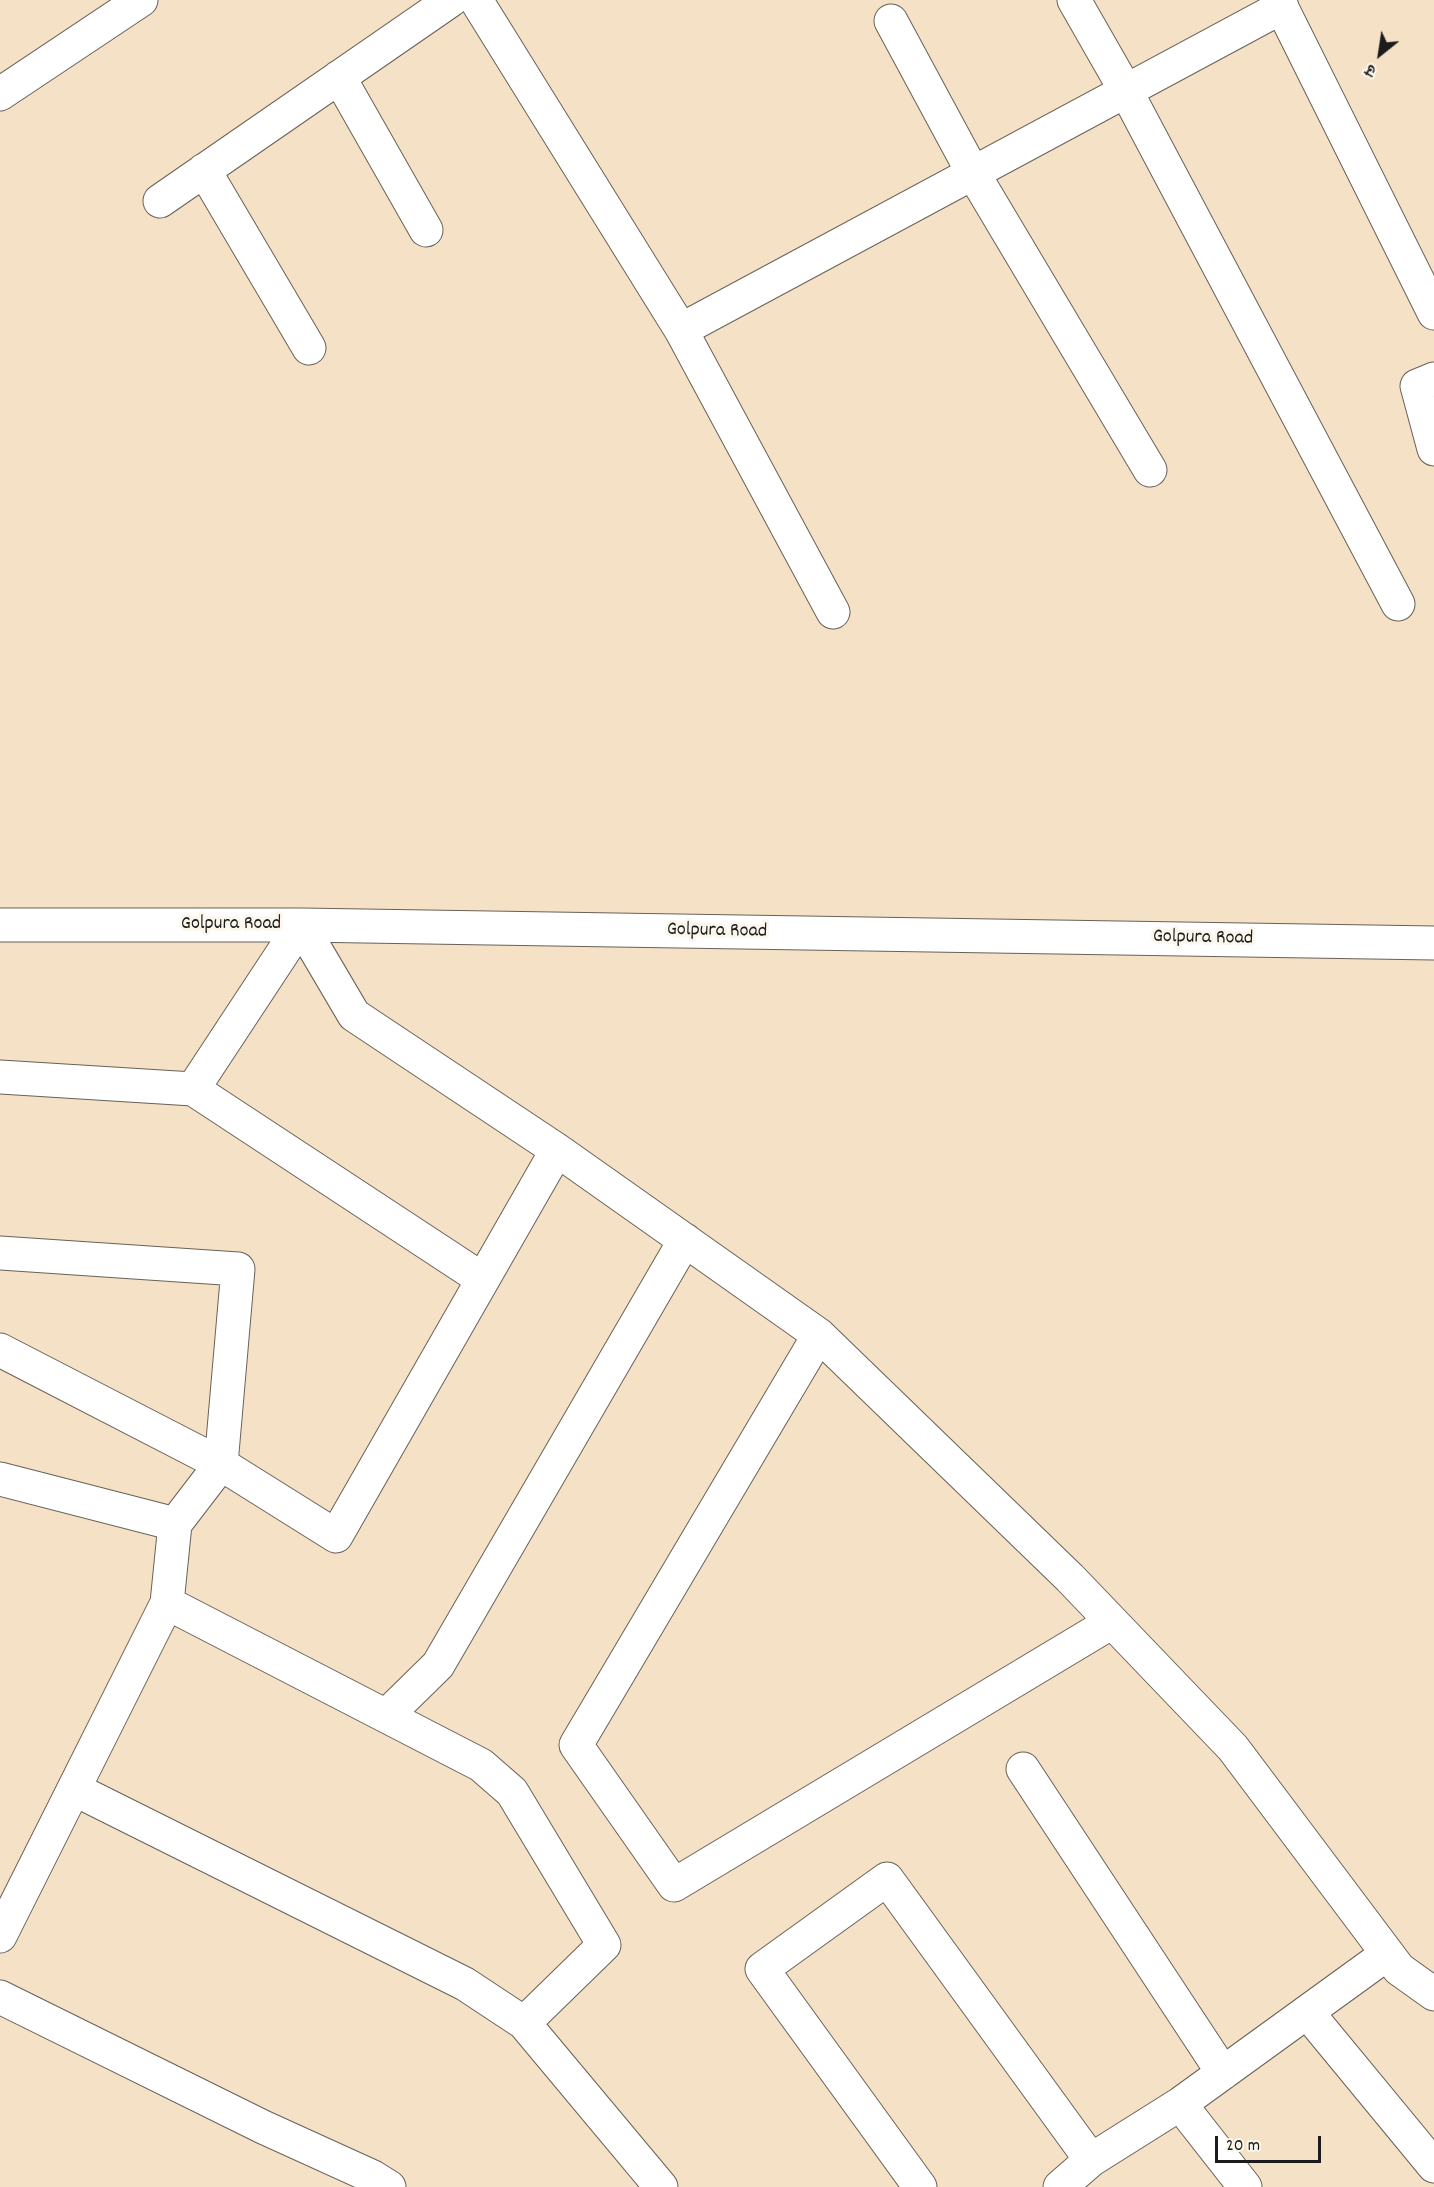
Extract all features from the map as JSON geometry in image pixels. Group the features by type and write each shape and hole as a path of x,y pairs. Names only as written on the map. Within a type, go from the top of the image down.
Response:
{"street":[{"path":"0,94 141,0"},
{"path":"160,201 451,0"},
{"path":"476,0 681,330 833,612"},
{"path":"1074,0 1126,91 1398,604"},
{"path":"681,330 1126,91 1280,3 1434,313"},
{"path":"891,21 973,173 1150,470"},
{"path":"339,77 426,230"},
{"path":"204,170 309,348"},
{"path":"1434,379 1417,386 1434,449"},
{"name":"Golpura Road","path":"0,925 301,925 1434,943"},
{"path":"193,1089 301,925 354,1015 557,1150 819,1335 1070,1578 1233,1748 1399,1969 1434,1994"},
{"path":"0,1077 193,1089 482,1279"},
{"path":"0,1350 221,1464 336,1536 557,1150"},
{"path":"386,1716 438,1665 685,1240"},
{"path":"0,1253 238,1269 221,1464 175,1524 167,1603 0,1936"},
{"path":"819,1335 576,1744 674,1885 1112,1622"},
{"path":"0,1479 175,1524"},
{"path":"167,1603 481,1765 512,1792 604,1945 524,2023"},
{"path":"1023,1769 1223,2073"},
{"path":"74,1789 465,1984 524,2023 661,2187"},
{"path":"920,2187 762,1969 887,1879 1091,2160"},
{"path":"1060,2187 1091,2160 1180,2104 1387,1954"},
{"path":"0,1997 263,2127 373,2177 389,2187"},
{"path":"1306,2012 1434,2166"},
{"path":"1180,2104 1245,2187"}]}
